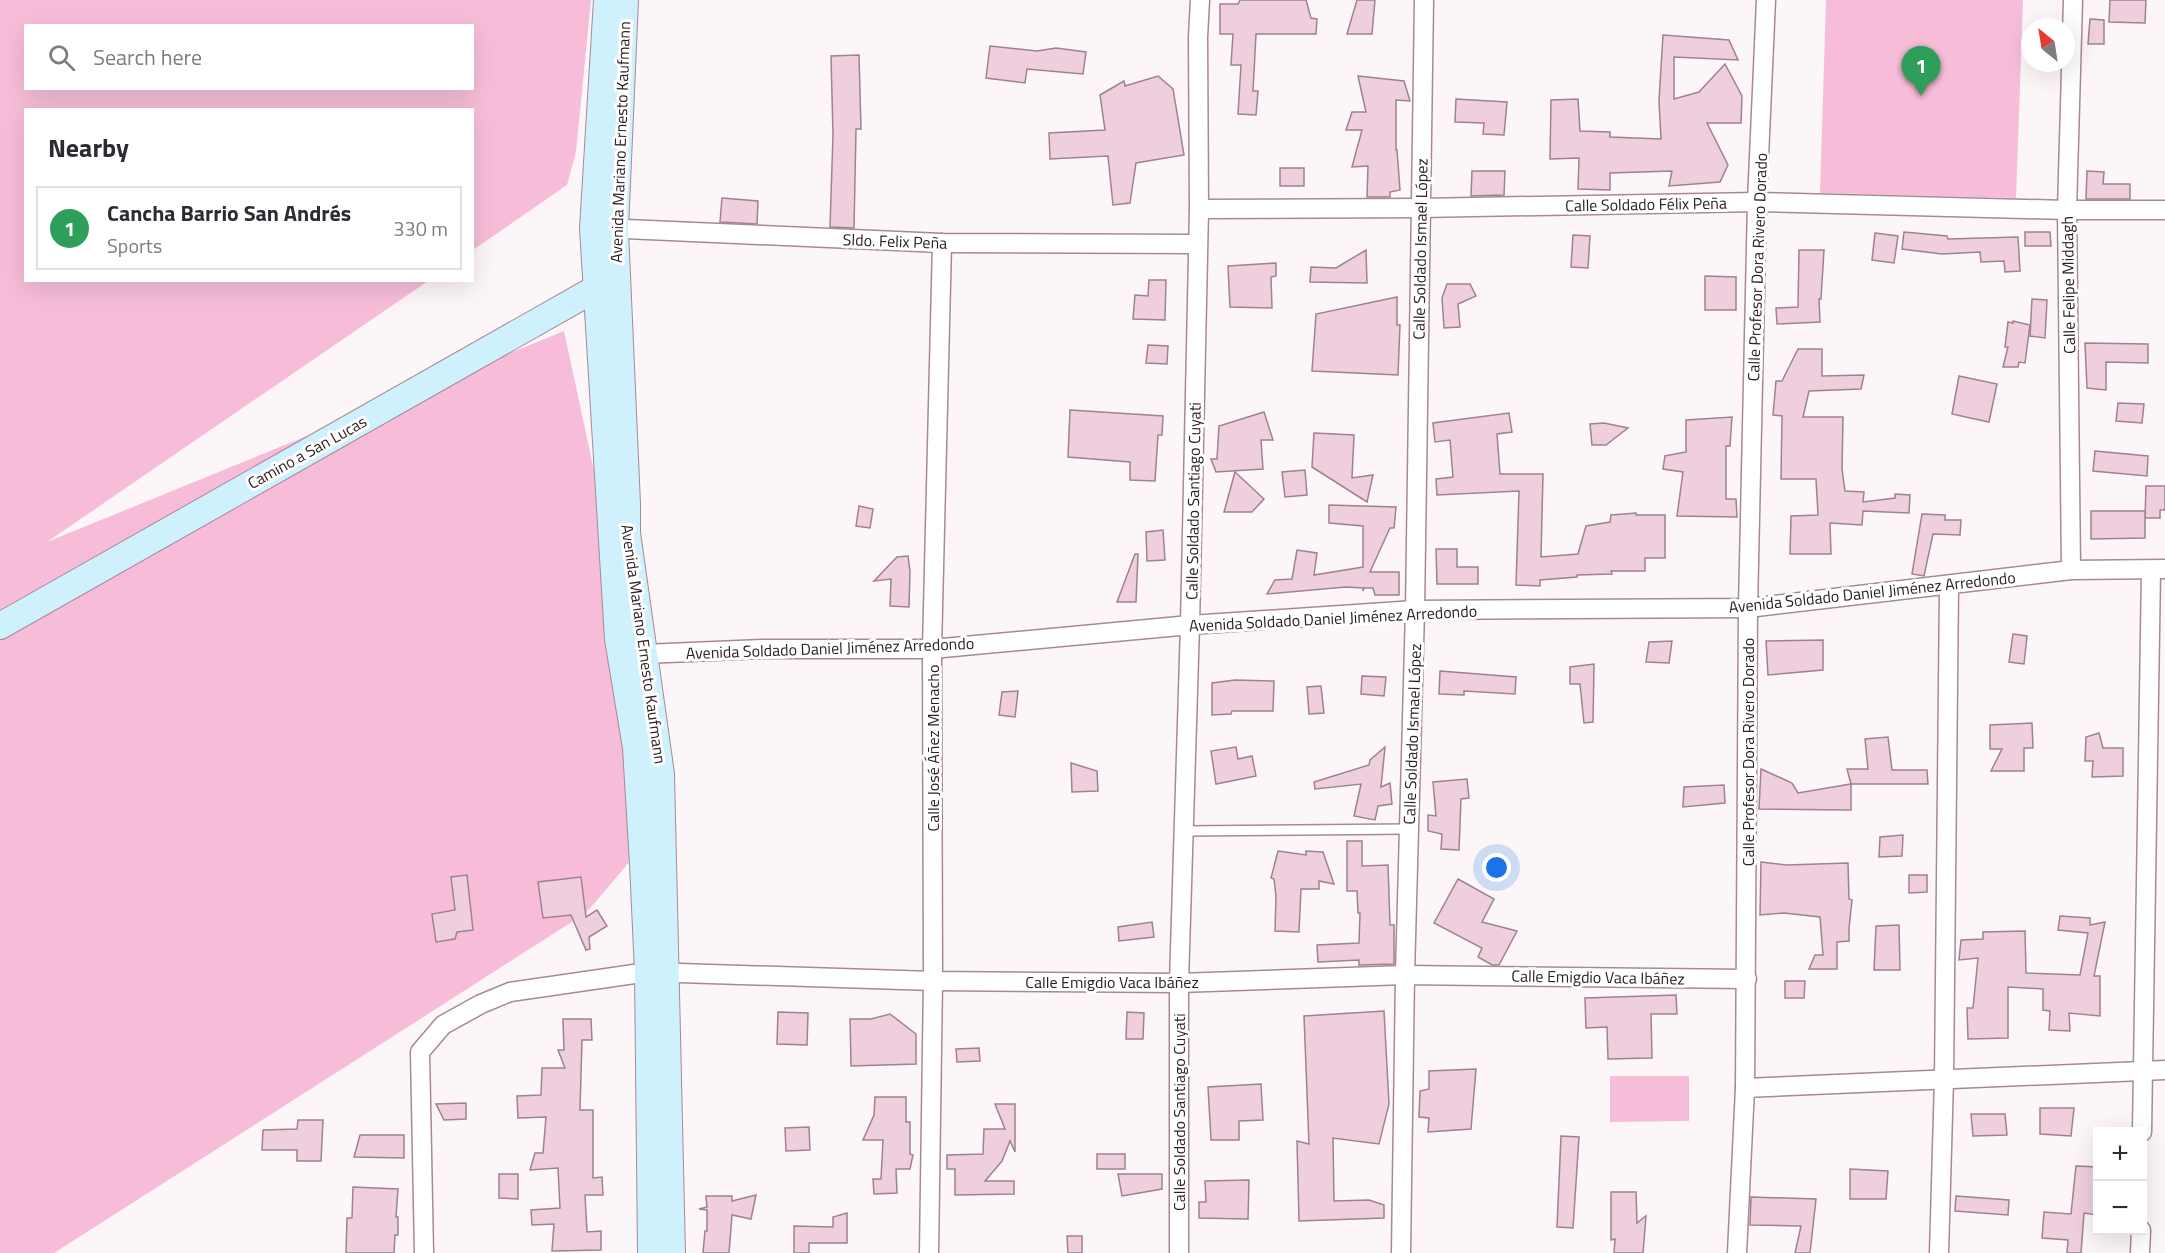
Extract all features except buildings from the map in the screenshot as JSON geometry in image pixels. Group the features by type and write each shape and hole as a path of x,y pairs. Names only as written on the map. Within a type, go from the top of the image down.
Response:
{"main road":[{"name":"Avenida Mariano Ernesto Kaufmann","path":"607,0 604,229 618,639 636,748 657,972 672,1253"},
{"name":"Avenida Mariano Ernesto Kaufmann","path":"604,229 625,0"},
{"name":"Avenida Mariano Ernesto Kaufmann","path":"606,289 627,504 627,533 661,774 651,1253"},
{"name":"Camino a San Lucas","path":"0,626 606,289"}],"street":[{"name":"Calle Soldado Santiago Cuyati","path":"1179,1253 1179,983 1199,209 1198,37 1200,0"},
{"name":"Calle Soldado Ismael López","path":"1401,1253 1405,975 1415,610 1424,0"},
{"name":"Calle Profesor Dora Rivero Dorado","path":"1737,1253 1745,1088 1748,608 1757,202 1766,0"},
{"name":"Calle Felipe Middagh","path":"2071,570 2067,210 2073,0"},
{"name":"Calle Soldado Félix Peña","path":"1199,209 1757,202 2067,210 2165,210"},
{"name":"Sldo. Felix Peña","path":"604,229 942,243 1198,244"},
{"name":"Calle José Áñez Menacho","path":"929,1253 933,981 932,649 942,243"},
{"name":"Avenida Soldado Daniel Jiménez Arredondo","path":"644,654 762,649 932,649 1190,625 1415,610 1748,608 2071,570 2158,570"},
{"path":"2142,1127 2158,570"},
{"path":"1939,1253 1944,1079 1949,586"},
{"name":"Calle Emigdio Vaca Ibáñez","path":"424,1253 420,1052 443,1025 481,1004 510,992 657,972 933,981 1179,983 1405,975 1747,979"},
{"path":"1745,1088 2165,1070"},
{"path":"2140,1253 2141,1235"}],"lane":[{"path":"1184,831 1409,829"}],"shaded area":[{"path":"0,0 591,0 576,152 567,185 474,249 474,108 24,108 24,282 427,282 47,542 564,331 633,652 637,853 586,913 54,1253 0,1253"},
{"path":"1826,0 2023,0 2016,198 1820,193"},
{"path":"1610,1076 1689,1076 1689,1121 1610,1122"}],"place":[{"name":"Cancha Barrio San Andrés","path":"1921,96"}]}
